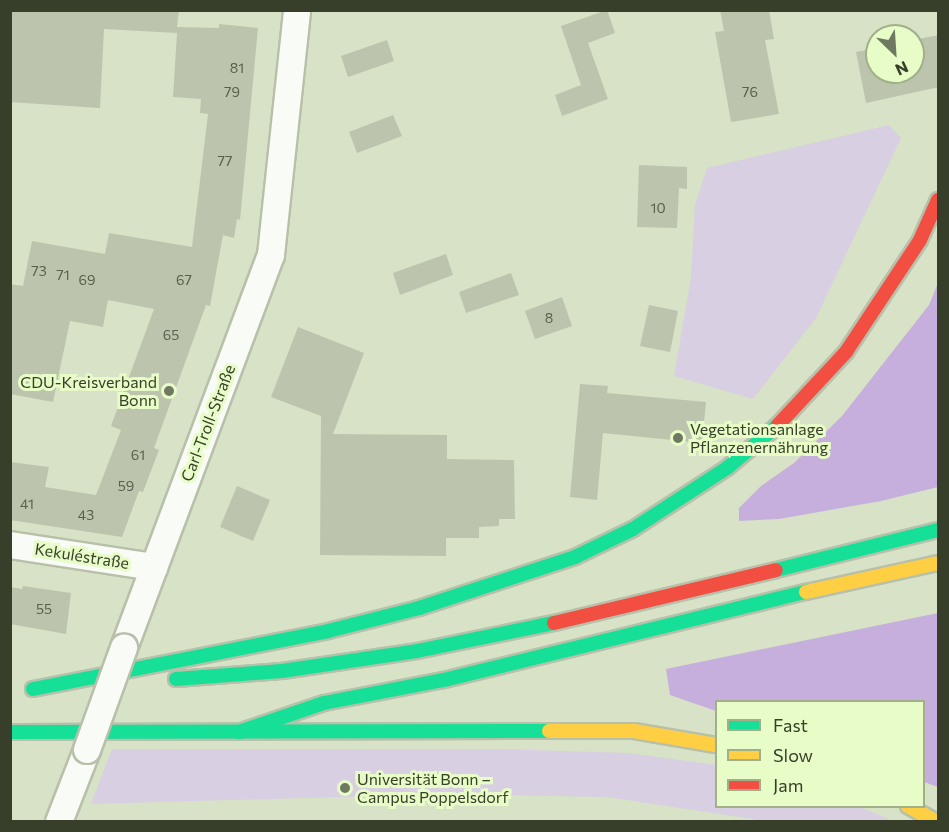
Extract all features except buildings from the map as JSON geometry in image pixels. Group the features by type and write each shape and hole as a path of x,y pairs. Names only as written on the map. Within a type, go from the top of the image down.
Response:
{"highway":[{"path":"939,200 920,240 883,299 846,352 807,396 766,436 727,468 633,529 575,557 514,579 419,608 328,631 27,689 282,671 417,651 580,618 939,530"},
{"path":"239,732 324,704 444,680 854,580 939,563"},
{"path":"10,732 634,731 715,745"},
{"path":"910,808 937,822"}],"street":[{"name":"Carl-Troll-Straße","path":"59,822 271,255 297,10"},
{"name":"Kekuléstraße","path":"10,545 154,567"}],"shaded area":[{"path":"889,125 901,138 816,318 753,399 674,376 691,278 695,205 707,168"},
{"path":"938,283 938,487 881,501 779,519 739,521 739,508 761,486 794,463 842,416 929,305"},
{"path":"938,613 938,787 925,782 925,700 715,700 715,711 670,695 666,669"},
{"path":"112,749 496,749 628,753 715,765 715,808 862,808 893,821 766,821 607,797 446,794 91,804"}],"traffic: fast":[{"path":"33,689 328,631 419,608 575,557 633,529 727,468 778,425"},
{"path":"776,570 938,530"},
{"path":"239,732 324,703 444,680 806,592"},
{"path":"176,679 282,671 417,651 554,623"},
{"path":"10,732 549,731"}],"traffic: slow":[{"path":"806,592 938,563"},
{"path":"549,731 634,731 715,745"},
{"path":"912,808 937,822"}],"traffic: jam":[{"path":"778,425 846,352 920,240 938,200"},
{"path":"554,623 776,570"}],"place":[{"name":"CDU-Kreisverband Bonn","path":"169,391"},
{"name":"Vegetationsanlage Pflanzenernährung","path":"678,438"},
{"name":"Universität Bonn – Campus Poppelsdorf","path":"345,788"}]}
